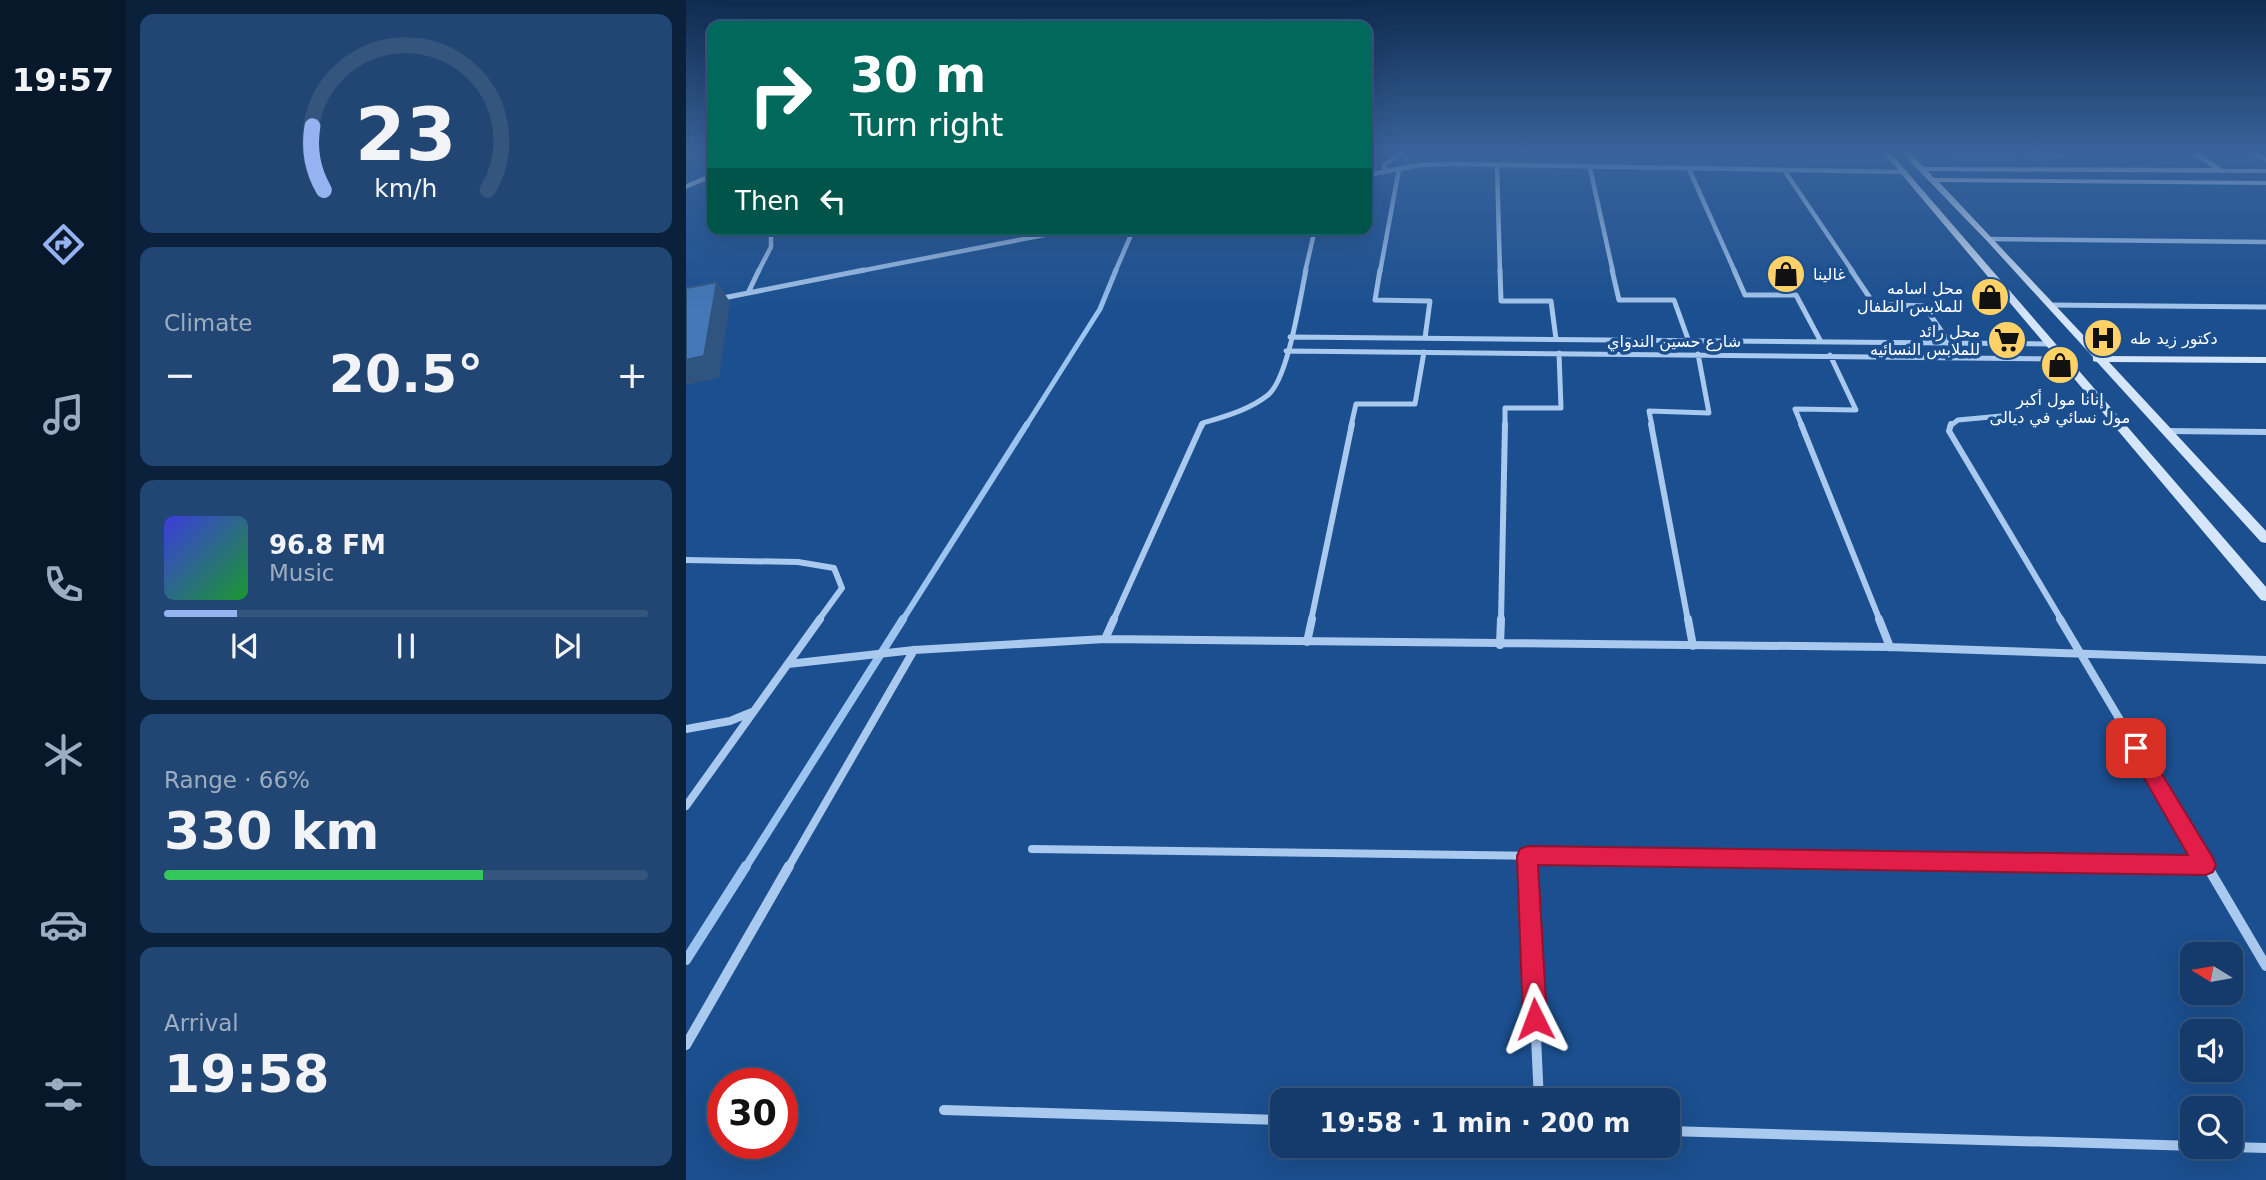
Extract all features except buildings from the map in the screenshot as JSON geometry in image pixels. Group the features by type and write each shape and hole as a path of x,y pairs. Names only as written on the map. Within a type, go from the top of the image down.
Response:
{"main road":[{"path":"1933,205 2266,596"},
{"path":"1958,205 2097,359 2266,539"},
{"path":"2097,359 2266,360"}],"street":[{"path":"1392,205 1375,300 1430,301 1425,338"},
{"path":"1498,205 1501,301 1551,301 1556,338"},
{"path":"1598,205 1619,300 1674,300 1688,339"},
{"path":"1705,205 1745,295 1796,295 1820,340"},
{"path":"1808,205 1874,304 1924,306 1949,342"},
{"path":"748,293 771,247 771,235"},
{"path":"711,300 1044,235"},
{"path":"1105,639 1203,423 1250,408 1271,393 1283,371 1314,235"},
{"path":"1990,239 2266,242"},
{"path":"2049,305 2266,307"},
{"name":"شارع حسين الندواي","path":"1290,337 2049,344"},
{"name":"شارع حسين الندواي","path":"1286,351 2062,359"},
{"path":"1307,642 1356,404 1415,404 1424,352"},
{"path":"1500,645 1505,408 1561,408 1559,353"},
{"path":"1693,646 1649,411 1709,413 1698,354"},
{"path":"1830,355 1856,410 1796,408 1890,647"},
{"path":"2001,416 1958,420 1951,424 1949,431 2266,966"},
{"path":"2165,431 2266,432"},
{"path":"686,560 798,562 834,568 842,588 686,806"},
{"path":"788,664 914,650 1105,639 1890,647 2266,660"},
{"path":"686,1045 914,650"},
{"path":"686,729 730,721 752,712"},
{"path":"1032,849 2206,865"},
{"path":"1528,856 1538,1088"},
{"path":"944,1110 1270,1120"},
{"path":"1680,1131 2266,1148"}],"waterway":[{"path":"1115,272 1131,235"},
{"path":"1026,426 1100,309 1116,270"},
{"path":"902,621 1027,424"},
{"path":"745,868 903,619"},
{"path":"686,960 746,866"}],"place":[{"name":"غالينا","path":"1786,274"},
{"name":"محل اسامه للملابس الطفال","path":"1990,297"},
{"name":"دكتور زيد طه","path":"2103,338"},
{"name":"محل رائد للملابس النسائيه","path":"2007,340"},
{"name":"إنانا مول أكبر مول نسائي في ديالى","path":"2060,365"}],"route":[{"path":"1535,1019 1528,856 2206,865 2136,748"}]}
